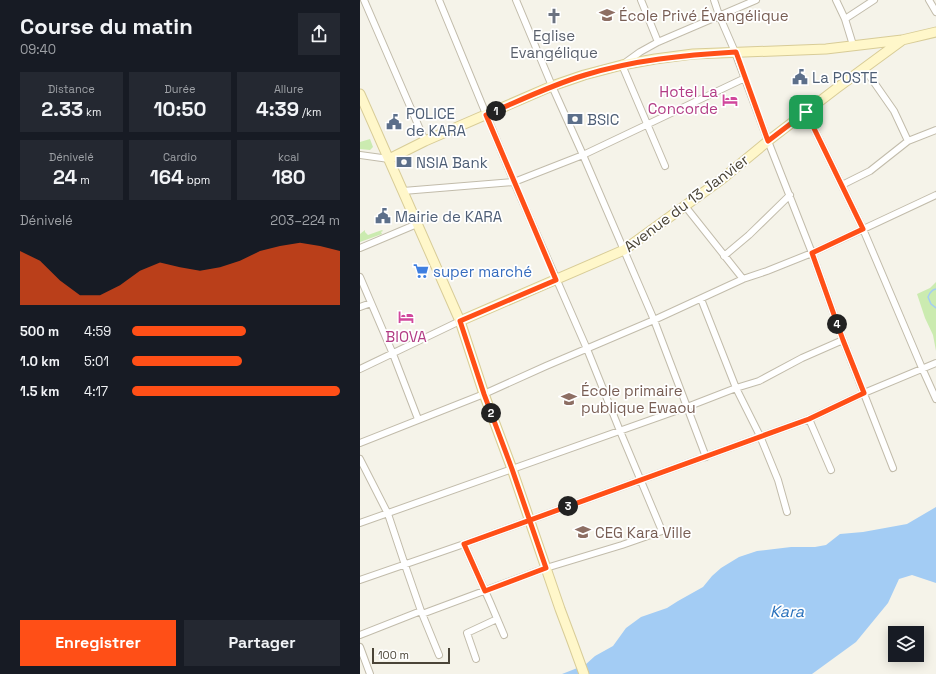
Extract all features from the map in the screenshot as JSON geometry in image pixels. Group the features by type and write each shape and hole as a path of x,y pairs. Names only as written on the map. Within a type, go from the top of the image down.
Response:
{"main road":[{"path":"389,159 425,141 552,86 584,75 622,65 693,54 826,49 902,40 936,32"},
{"name":"Avenue du 13 Janvier","path":"460,321 624,250 722,179 768,141 902,40"},
{"path":"360,94 460,321 484,394 584,674"}],"street":[{"path":"364,0 425,141"},
{"path":"360,635 546,568 662,531 587,349 514,182 439,0"},
{"path":"516,0 654,320 706,456"},
{"path":"641,0 658,42"},
{"path":"714,0 719,16 736,52 768,141 812,253 843,340 893,468"},
{"path":"665,166 622,65 640,52 658,42 756,0"},
{"path":"836,0 845,19 853,45"},
{"path":"845,19 874,0"},
{"path":"929,0 936,12"},
{"path":"864,68 894,111 908,141"},
{"path":"403,191 514,182 583,155 745,78"},
{"path":"806,112 863,229 936,399"},
{"path":"842,185 870,171 908,141 936,130"},
{"path":"360,155 389,159"},
{"path":"724,256 749,235 790,195"},
{"path":"360,443 484,394 700,300 743,279 812,253 936,196"},
{"path":"685,206 743,279"},
{"path":"360,248 418,224"},
{"path":"360,277 393,354 418,419"},
{"path":"700,300 736,388 760,436 778,480 787,512"},
{"path":"360,308 370,303"},
{"name":"Avenue du 13 Janvier","path":"360,369 460,321"},
{"path":"360,524 759,381 802,358 843,340"},
{"path":"360,580 464,544 809,419 864,393 935,363"},
{"path":"809,419 831,470"},
{"path":"360,459 388,514 405,565 439,655"},
{"path":"464,544 504,636"},
{"path":"476,659 467,633 497,619"},
{"path":"360,647 370,674"}],"green space":[{"path":"370,139 373,147 370,150 360,149 360,142"},
{"path":"365,230 368,235 382,230 383,231 381,232 382,234 360,242 360,234"},
{"path":"936,282 936,351 933,335 925,318 917,294 930,288"}],"water":[{"name":"Kara","path":"936,507 936,583 912,575 899,579 888,603 856,642 812,674 562,674 585,665 595,656 613,646 626,628 641,617 667,608 703,587 721,568 739,557 757,551 826,545 840,534 863,532 907,524"}],"waterway":[{"path":"936,289 933,290 928,297 931,304 936,308"}],"place":[{"name":"École Privé Évangélique","path":"607,15"},
{"name":"Eglise Evangélique","path":"554,16"},
{"name":"La POSTE","path":"800,77"},
{"name":"Hotel La Concorde","path":"730,100"},
{"name":"BSIC","path":"575,119"},
{"name":"POLICE de KARA","path":"394,122"},
{"name":"NSIA Bank","path":"404,162"},
{"name":"Mairie de KARA","path":"383,216"},
{"name":"super marché","path":"421,271"},
{"name":"BIOVA","path":"406,317"},
{"name":"École primaire publique Ewaou","path":"569,399"},
{"name":"CEG Kara Ville","path":"583,532"}],"route":[{"path":"806,112 768,141 736,52 693,54 622,65 584,75 552,86 486,115 556,280 460,321 484,394 512,469 530,520 546,568 485,591 464,544 530,520 641,480 760,436 809,419 864,393 843,340 812,253 863,229 806,112"}]}
